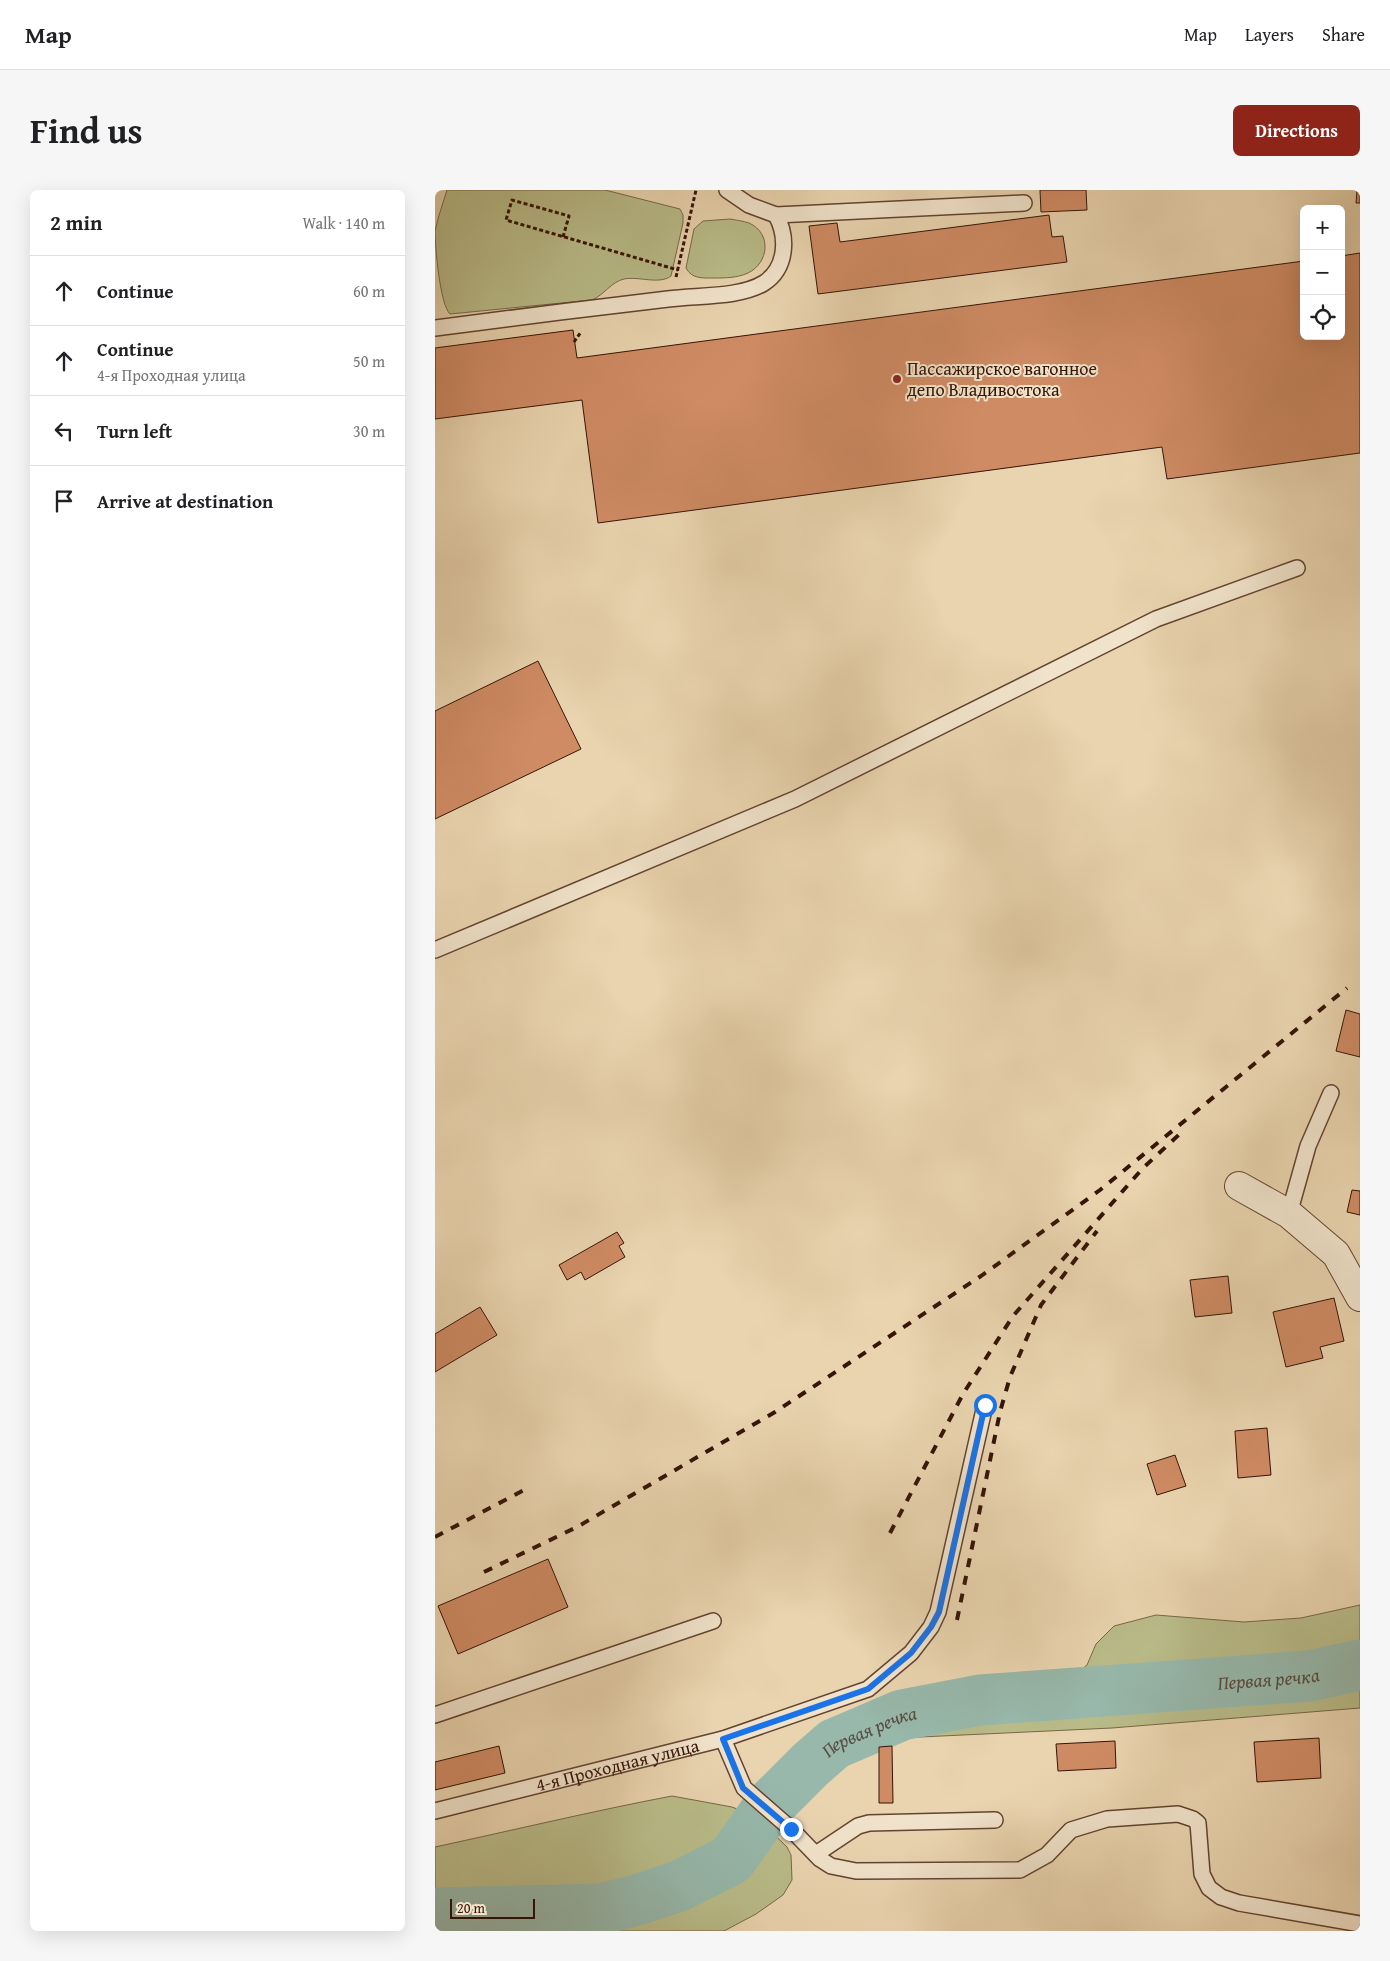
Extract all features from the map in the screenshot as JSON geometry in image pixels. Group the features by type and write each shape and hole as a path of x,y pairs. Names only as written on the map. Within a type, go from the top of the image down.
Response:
{"street":[{"path":"1239,1186 1289,1214 1336,1254 1360,1297"}],"lane":[{"path":"727,190 749,205 777,215 1024,203"},
{"path":"435,328 657,300 741,292 765,282 781,264 784,242 782,226 777,215"},
{"path":"435,950 795,799 1156,619 1297,568"},
{"path":"1289,1214 1308,1146 1331,1093"},
{"name":"4-я Проходная улица","path":"435,1811 723,1739 868,1689 911,1653 922,1640 939,1612 985,1405"},
{"path":"436,1712 713,1621"},
{"path":"723,1739 743,1788 791,1829 820,1859 831,1866 856,1871 1020,1870 1047,1855 1071,1830 1107,1819 1178,1814 1193,1818 1198,1823 1203,1874 1209,1888 1221,1897 1239,1903 1360,1924"},
{"path":"816,1854 858,1826 869,1823 995,1820"}],"path":[{"path":"675,283 695,190"},
{"path":"563,236 569,216 512,200 506,220 678,270"}],"green space":[{"path":"447,190 605,190 680,209 683,215 683,223 671,276 661,280 624,279 615,283 592,300 450,314 446,308 441,288 435,231"},
{"path":"730,219 749,223 762,234 765,248 760,262 748,273 735,277 705,278 688,272 686,268 694,229 703,221"},
{"path":"1360,1605 1360,1708 1112,1728 878,1739 870,1741 863,1746 806,1801 797,1803 780,1801 769,1792 768,1786 777,1769 849,1714 864,1709 1071,1678 1087,1665 1096,1644 1114,1626 1156,1615 1244,1622 1301,1618"},
{"path":"672,1796 732,1807 755,1816 787,1847 791,1855 792,1880 783,1895 756,1914 724,1931 435,1931 435,1847"}],"building":[{"path":"1040,190 1086,190 1087,210 1041,212"},
{"path":"1357,190 1360,190 1360,203 1356,203"},
{"path":"1049,215 1052,237 1063,236 1067,262 818,294 809,226 837,223 840,242"},
{"name":"Пассажирское вагонное депо Владивостока","path":"1360,253 1360,453 1167,479 1162,447 598,523 582,400 435,419 435,348 573,330 577,358 1300,262 1300,340 1345,340 1345,255"},
{"path":"538,661 581,749 435,819 435,711"},
{"path":"1346,1010 1360,1014 1360,1057 1336,1051"},
{"path":"1352,1190 1360,1191 1360,1215 1347,1212"},
{"path":"617,1232 624,1243 619,1246 625,1257 585,1280 581,1272 567,1280 559,1265"},
{"path":"1228,1276 1232,1313 1195,1317 1190,1280"},
{"path":"1334,1298 1344,1341 1320,1347 1323,1358 1286,1367 1273,1312"},
{"path":"480,1307 497,1335 435,1372 435,1334"},
{"path":"1267,1428 1271,1475 1238,1478 1235,1431"},
{"path":"1175,1455 1186,1486 1157,1495 1147,1464"},
{"path":"548,1559 568,1607 458,1654 438,1606"},
{"path":"1319,1738 1321,1778 1257,1782 1254,1742"},
{"path":"1115,1741 1116,1768 1058,1771 1056,1744"},
{"path":"499,1746 505,1773 435,1790 435,1762"},
{"path":"892,1746 893,1803 879,1803 879,1747"}],"waterway":[{"name":"Первая речка","path":"435,1913 601,1909 637,1900 679,1886 731,1860 770,1805 834,1744 902,1715 980,1700 1309,1676 1360,1665"}],"railway":[{"path":"484,1572 577,1527 775,1412 981,1276 1100,1190 1347,988"},
{"path":"890,1533 963,1394 1013,1316 1143,1168 1184,1130"},
{"path":"957,1620 1000,1412 1010,1377 1041,1305 1097,1231"},
{"path":"435,1537 524,1490"}],"place":[{"name":"Пассажирское вагонное депо Владивостока","path":"897,379"}],"route":[{"path":"791,1829 743,1788 723,1739 868,1689 911,1653 922,1640 939,1612 985,1405"}]}
